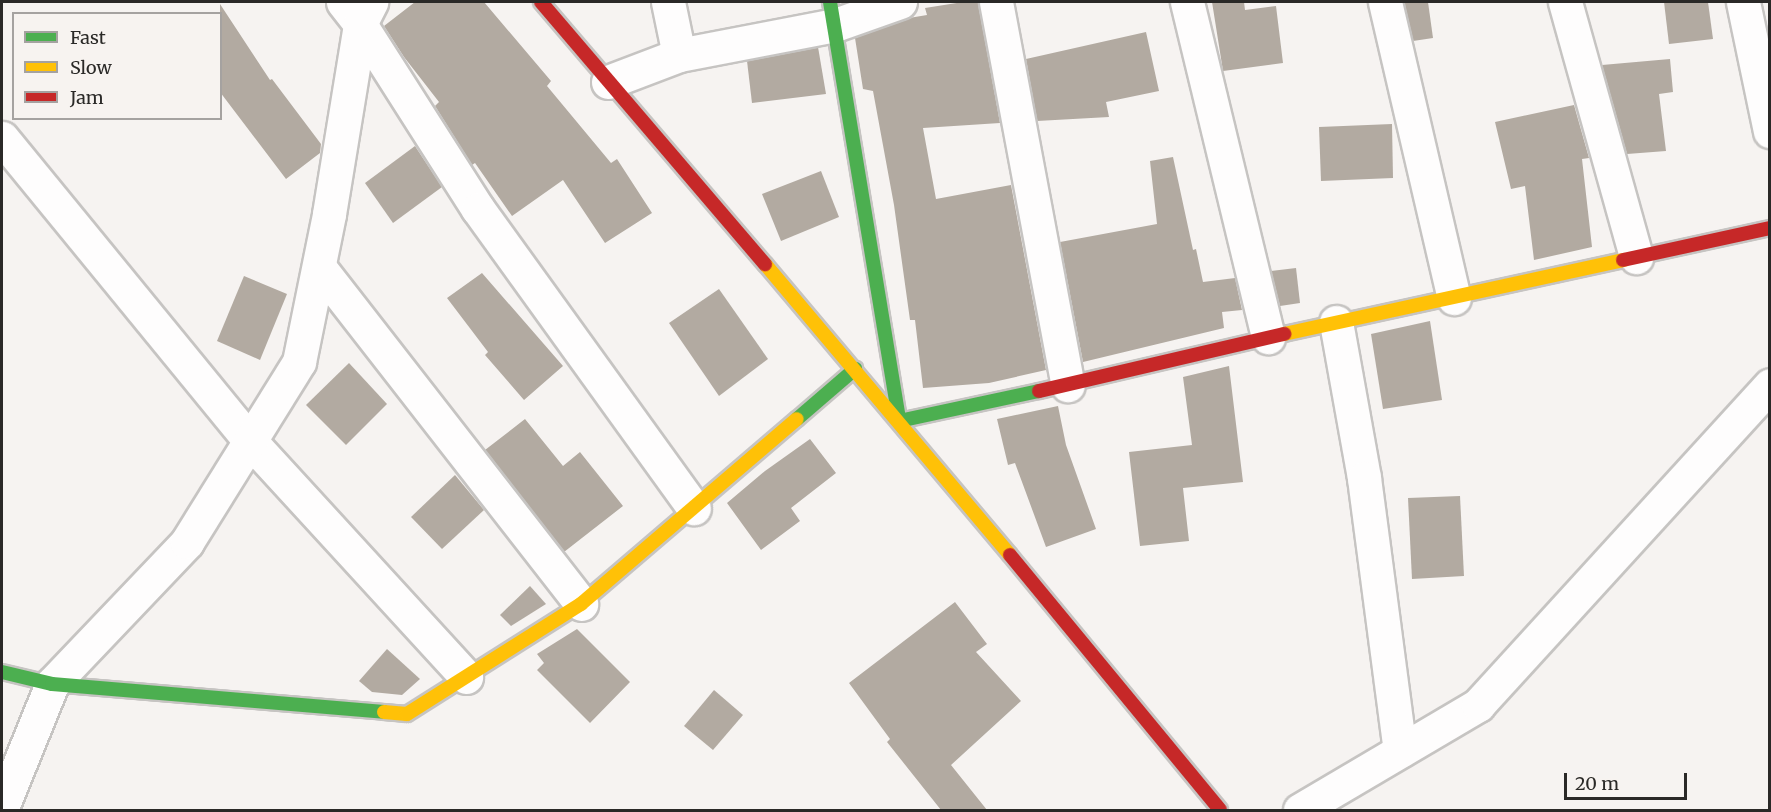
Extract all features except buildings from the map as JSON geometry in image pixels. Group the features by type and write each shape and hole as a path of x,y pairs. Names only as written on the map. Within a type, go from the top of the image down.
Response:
{"street":[{"path":"541,2 899,421 1220,810"},
{"path":"668,2 679,55"},
{"path":"608,82 679,55 832,13 900,2"},
{"path":"996,2 1068,386"},
{"path":"1187,2 1268,337"},
{"path":"1385,2 1454,298"},
{"path":"1565,2 1636,257"},
{"path":"1743,2 1770,131"},
{"path":"2,807 52,684 187,542 299,362 319,267 358,9"},
{"path":"358,9 478,209 694,508"},
{"path":"832,13 899,421"},
{"path":"2,138 250,441 466,676"},
{"path":"899,421 1068,386 1268,337 1770,228"},
{"path":"319,267 580,604"},
{"path":"1336,322 1364,478 1401,751"},
{"path":"2,672 52,684 407,714 580,604 855,369"},
{"path":"1300,810 1478,705 1770,386"}],"traffic: fast":[{"path":"830,2 899,421 1039,391"},
{"path":"797,419 855,369"},
{"path":"2,672 52,684 384,712"}],"traffic: slow":[{"path":"1284,334 1623,260"},
{"path":"765,264 1010,555"},
{"path":"384,712 407,714 581,604 797,419"}],"traffic: jam":[{"path":"541,2 765,264"},
{"path":"1623,260 1770,228"},
{"path":"1039,391 1284,334"},
{"path":"1010,555 1220,810"}]}
